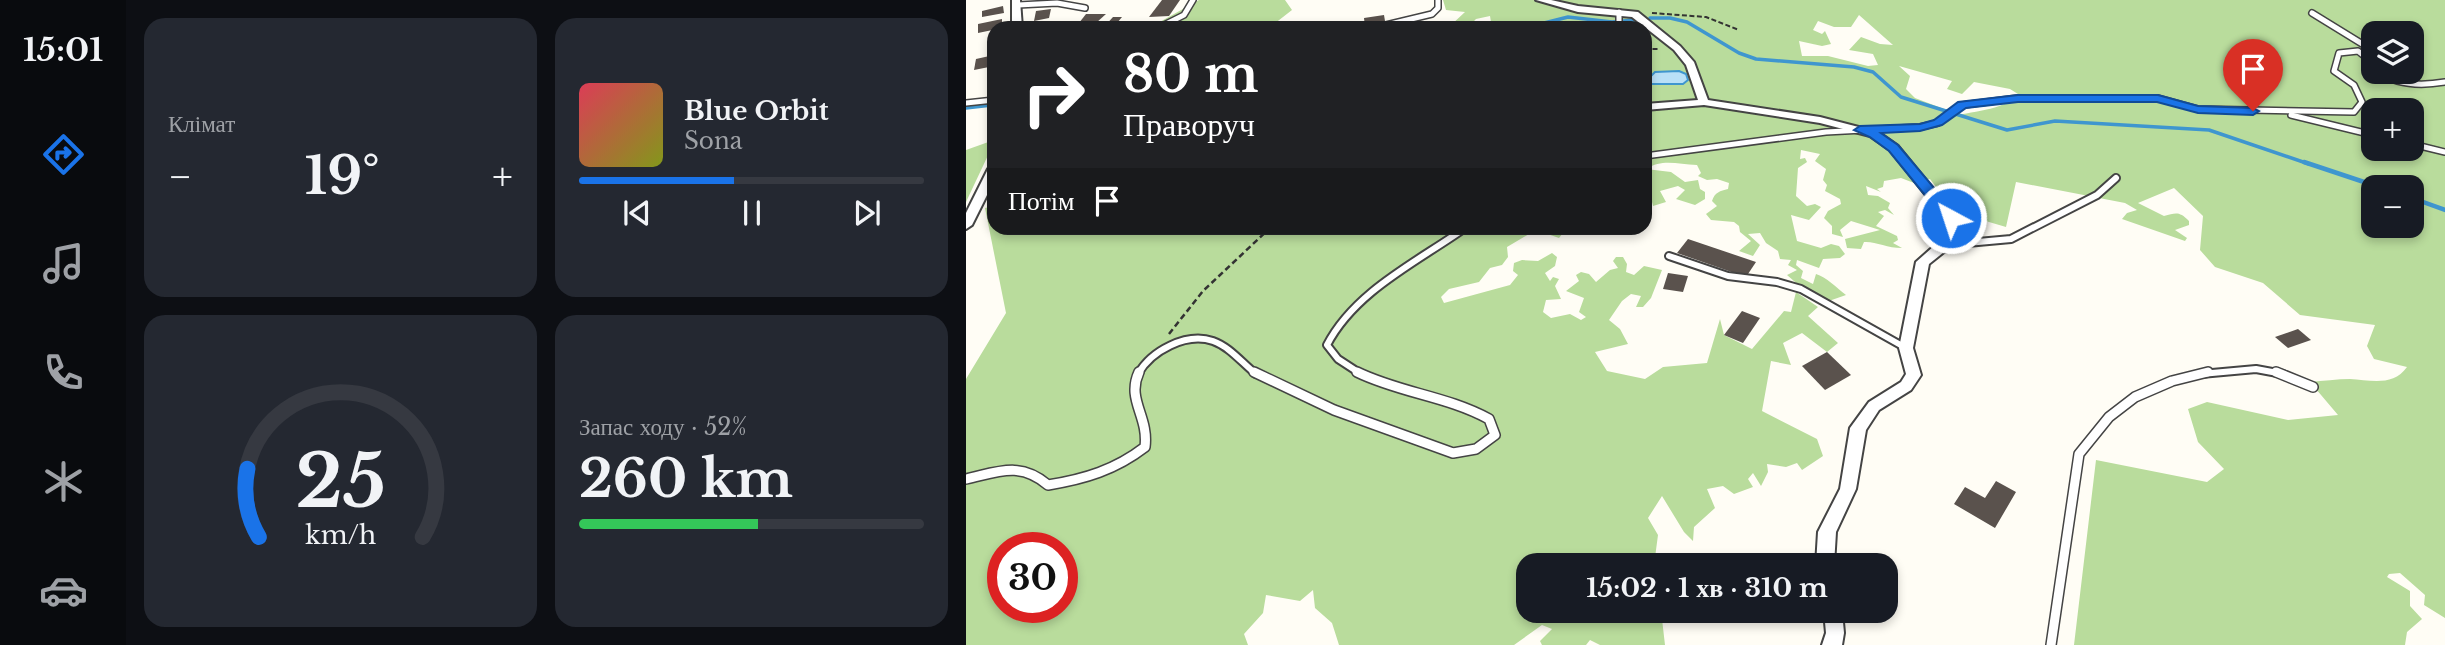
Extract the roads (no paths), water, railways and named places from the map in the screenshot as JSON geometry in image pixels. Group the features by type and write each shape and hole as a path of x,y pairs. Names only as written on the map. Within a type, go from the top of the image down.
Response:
{"street":[{"path":"1540,0 1578,9 1635,15 1643,21"},
{"path":"1017,2 1017,21"},
{"path":"1652,28 1677,48 1691,64 1704,102"},
{"path":"1652,107 1704,102 1820,120 1874,134 1894,148 1951,218 1956,232 1956,244 1939,249 1923,262 1906,348 1914,375 1906,386 1874,407 1858,428 1847,489 1827,533 1826,553"},
{"path":"966,225 987,183"},
{"path":"1832,645 1834,623"}],"lane":[{"path":"1172,21 1184,15 1193,0"},
{"path":"1403,21 1432,14 1438,8 1438,0"},
{"path":"1017,2 1058,3 1086,8"},
{"path":"1619,12 1620,21"},
{"path":"2312,13 2361,43"},
{"path":"1652,155 1826,132 1920,127 1948,117 1953,111 1975,102 2068,97 2158,99 2198,109 2354,112 2362,102 2354,85 2334,71 2339,53 2356,50 2361,53"},
{"path":"2424,82 2445,82"},
{"path":"966,103 987,101"},
{"path":"2281,112 2361,132"},
{"path":"2424,147 2445,152"},
{"path":"1956,244 2011,239 2097,195 2116,178"},
{"path":"966,480 1006,470 1034,473 1048,485 1104,474 1125,464 1144,447 1147,431 1136,407 1136,378 1155,354 1176,344 1196,340 1219,342 1258,376 1359,421 1453,453 1465,453 1483,447 1495,435 1489,419 1464,406 1428,398 1367,377 1334,358 1327,345 1331,332 1376,291 1455,235"},
{"path":"1670,256 1728,276 1777,282 1801,289 1906,348"},
{"path":"2051,645 2079,454 2109,417 2135,397 2172,381 2213,371 2256,369 2281,373 2313,387"}],"water":[{"path":"1679,71 1686,74 1688,80 1683,84 1652,84 1652,75 1655,72"}],"waterway":[{"path":"1552,21 1568,17 1603,21"},
{"path":"1650,18 1670,18 1687,22 1739,53 1756,59 1854,67 1873,72 1901,97 2007,130 2055,121 2209,130 2309,164"},
{"path":"1624,21 1635,20"},
{"path":"966,108 987,106"},
{"path":"2304,162 2361,181"},
{"path":"2424,202 2445,210"}]}
